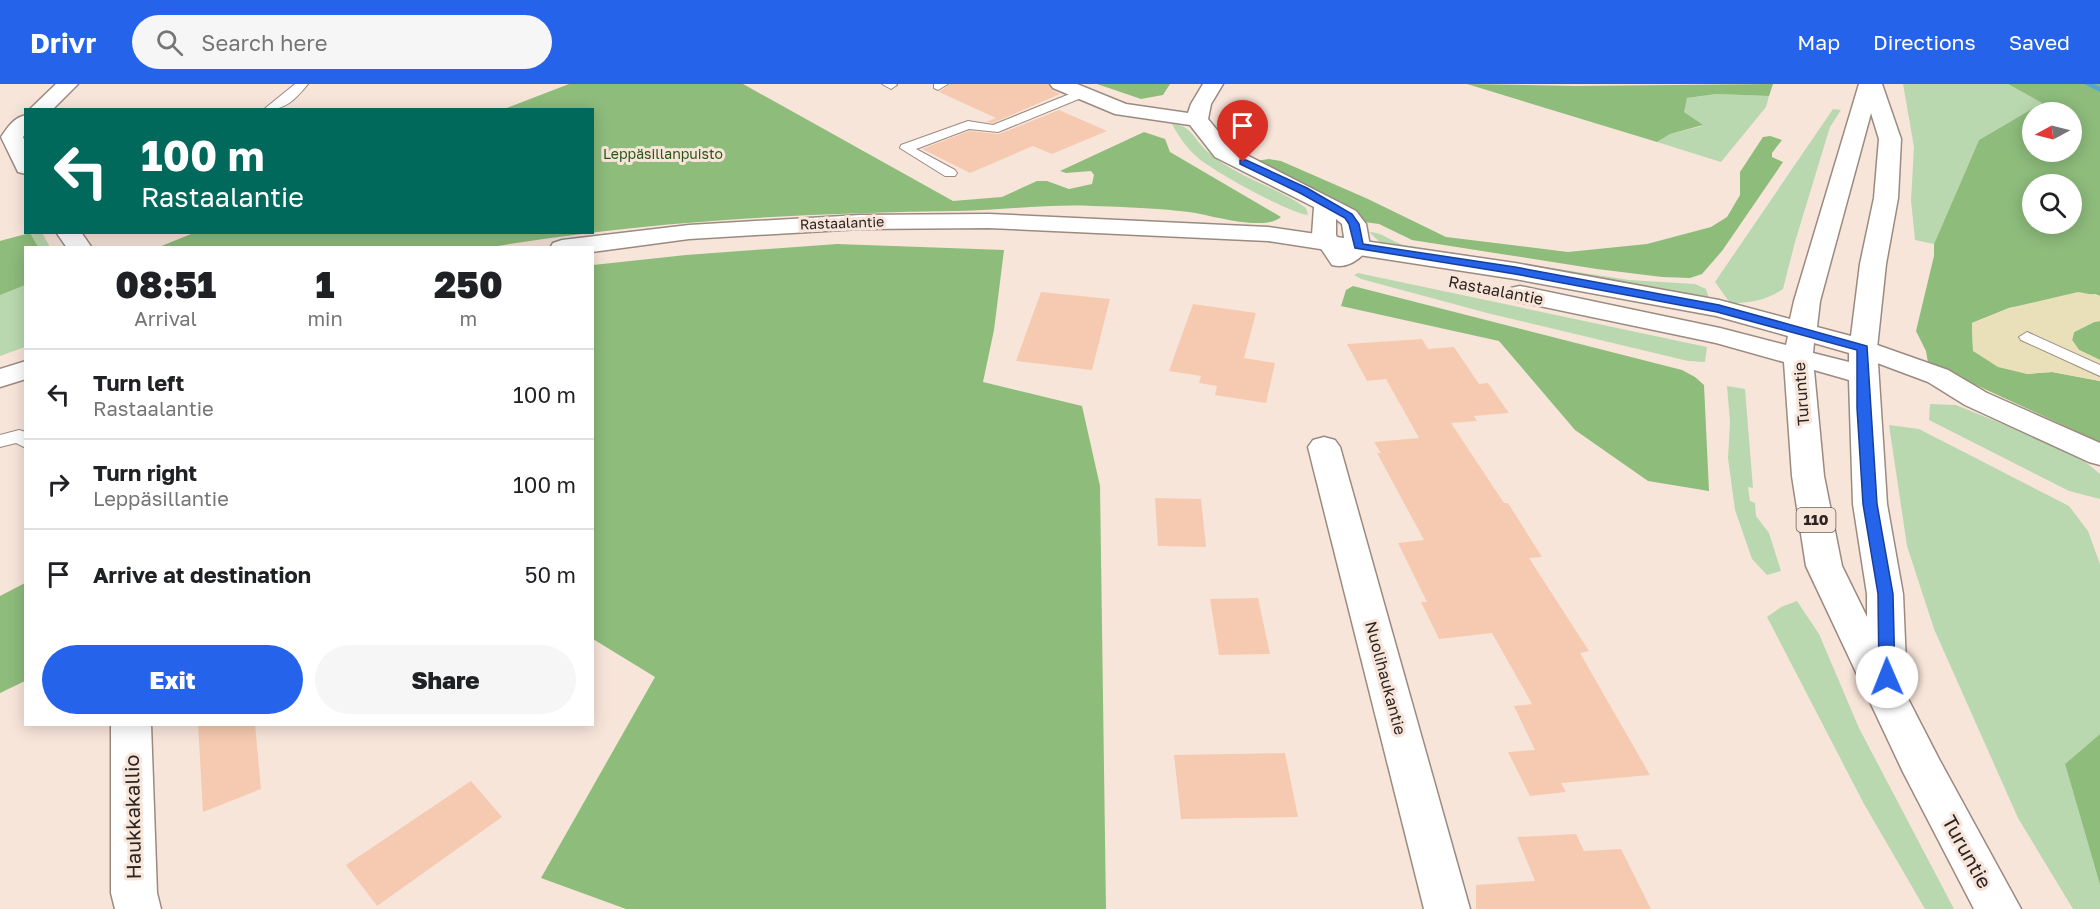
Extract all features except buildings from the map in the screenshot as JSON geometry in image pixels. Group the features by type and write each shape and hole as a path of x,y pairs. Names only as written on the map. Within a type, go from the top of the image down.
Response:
{"main road":[{"path":"41,108 68,84"},
{"path":"1060,84 1122,110 1197,120 1223,152 1327,204 1348,216 1354,224 1341,249 1322,220 1327,204"},
{"path":"1197,120 1201,104 1213,84"},
{"name":"Turuntie","path":"1871,84 1807,301 1800,343 1808,476 1824,566 1924,772 1998,909"},
{"name":"Turuntie","path":"1871,84 1890,139 1886,198 1873,264 1863,361 1870,504 1885,594 1887,698"},
{"path":"21,131 24,153"},
{"name":"Rastaalantie","path":"578,246 689,232 860,222 989,221 1124,227 1341,249 1515,271 1719,308 1800,343 1863,361 1931,393 1976,399 2100,455"},
{"path":"0,378 24,371"},
{"name":"Nuolihaukantie","path":"1324,447 1447,909"},
{"name":"Haukkakallio","path":"131,726 134,893 138,909"}],"lane":[{"path":"272,108 284,101 302,84"},
{"path":"950,173 906,148 968,125 994,129 1082,93"},
{"path":"2027,338 2100,371"},
{"path":"0,441 19,436 24,440"}],"green space":[{"name":"Leppäsillanpuisto","path":"569,84 743,84 953,201 1002,197 1037,181 1047,181 1069,189 1092,184 1094,175 1091,171 1066,173 1060,171 1144,132 1165,139 1170,152 1281,217 1263,223 1250,223 1189,212 1059,206 782,216 594,233 594,108 507,108"},
{"path":"1097,84 1170,84 1163,95 1141,99"},
{"path":"1467,84 1576,86 1773,84 1769,96 1716,94 1687,98 1684,112 1703,125 1670,134 1657,142"},
{"path":"1903,84 2008,84 2040,102 2022,102 2022,115 1979,140 1934,244 1915,240 1911,200 1914,147"},
{"path":"2008,84 2100,84 2100,296 2095,294 2009,308 1972,323 1973,351 2027,374 2052,372 2100,381 2100,442 1928,363 1926,351 1916,331 1934,256 1934,244 1979,140 2022,115 2022,162 2082,162 2082,102 2040,102"},
{"path":"1716,94 1769,96 1766,107 1721,162 1657,142 1670,134 1702,126 1683,112 1687,98"},
{"path":"1833,109 1841,110 1830,127 1783,289 1758,300 1730,303 1715,282"},
{"path":"1172,124 1188,130 1219,161 1306,208 1308,215 1268,199 1206,164 1186,146"},
{"path":"1770,136 1782,140 1772,153 1772,157 1783,162 1722,251 1702,274 1690,278 1597,269 1412,240 1379,224 1364,222 1341,203 1256,161 1269,159 1281,161 1368,199 1446,237 1568,252 1647,244 1711,227 1727,217 1740,195 1740,172 1763,137"},
{"path":"1369,232 1404,245 1629,280 1695,284 1706,289 1709,298 1707,300 1394,248 1382,244"},
{"path":"26,234 43,234 49,246 24,246 24,347 0,356 0,241"},
{"path":"31,234 37,246 24,246 24,285 0,295 0,241"},
{"name":"Leppäsillanpuisto","path":"191,234 583,234 498,246 161,246"},
{"path":"837,244 1004,250 994,330 983,382 1082,406 1100,486 1106,909 626,909 541,878 655,677 594,640 594,265 686,255"},
{"path":"1358,273 1707,347 1705,362 1688,361 1491,314 1361,279 1354,275"},
{"path":"1353,286 1682,370 1695,377 1704,385 1709,491 1648,481 1575,430 1499,341 1341,306 1346,290"},
{"path":"2100,321 2100,360 2079,350 2072,340 2074,332"},
{"path":"1727,386 1745,389 1753,488 1748,487 1750,501 1755,503 1756,516 1769,533 1781,571 1767,575 1752,559 1735,510 1728,458 1730,422"},
{"path":"1930,404 1956,405 2075,453 2100,474 2100,499 2069,491 1929,420"},
{"path":"1889,425 1919,429 2069,506 2088,531 2100,564 2100,734 2065,764 2100,885 2100,909 2073,909 2018,818 1934,629 1907,546"},
{"path":"24,584 24,681 0,693 0,596"},
{"path":"1797,601 1819,634 1859,728 1954,909 1925,909 1864,804 1767,617 1781,607"},
{"path":"2100,734 2100,885 2065,764"}],"sand":[{"path":"2078,292 2100,296 2100,321 2074,332 2072,340 2079,350 2100,360 2100,381 2052,372 2027,374 1998,367 1973,351 1972,323 2009,308"}],"waterway":[{"path":"2088,84 2100,90"}],"route":[{"path":"1243,162 1303,190 1348,216 1354,224 1358,246 1515,271 1719,308 1863,348 1870,504 1885,594 1887,677"}]}
